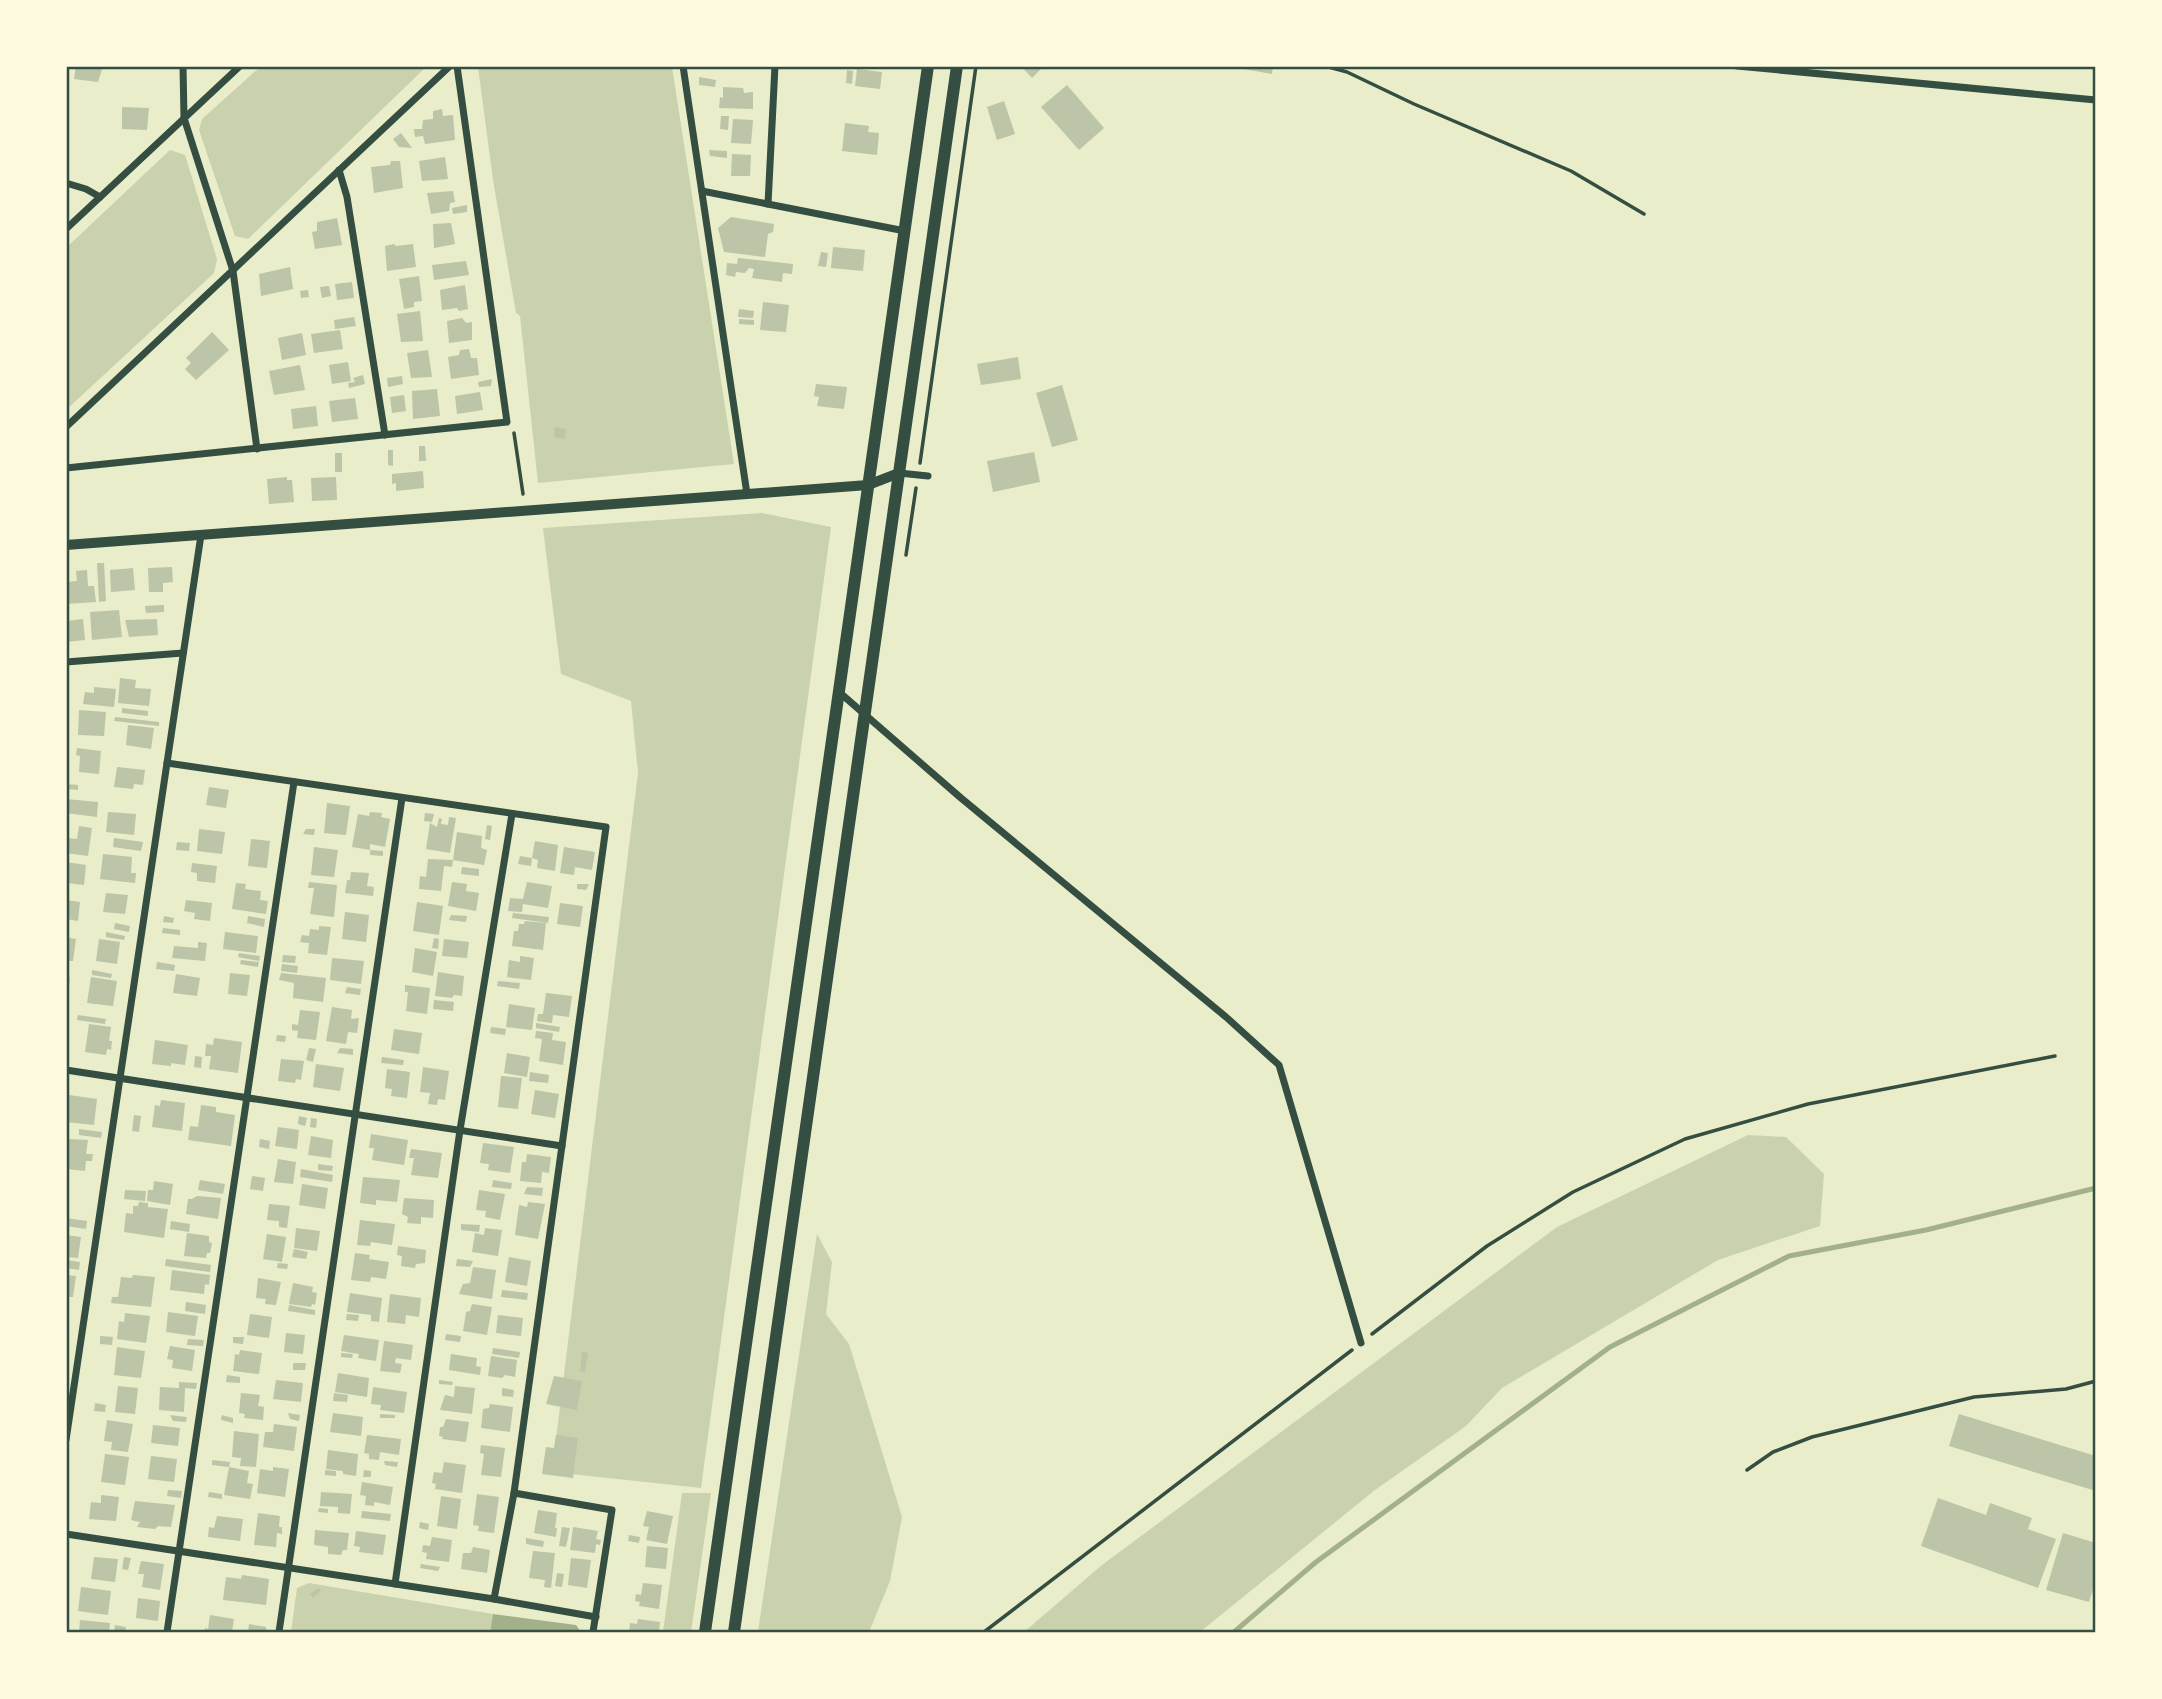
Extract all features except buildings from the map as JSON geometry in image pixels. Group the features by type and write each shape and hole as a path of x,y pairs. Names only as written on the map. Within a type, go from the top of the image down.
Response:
{"main road":[{"path":"705,1633 928,66"},
{"path":"734,1633 957,66"}],"street":[{"path":"183,66 184,118 233,271 257,449"},
{"path":"66,229 240,66"},
{"path":"66,427 450,66"},
{"path":"66,468 506,422 457,66"},
{"path":"683,66 747,494"},
{"path":"768,204 775,66"},
{"path":"1737,66 2095,100"},
{"path":"339,170 347,197 385,435"},
{"path":"66,183 100,197"},
{"path":"702,191 905,231"},
{"path":"66,545 868,485 899,473 928,476"},
{"path":"66,1440 201,535"},
{"path":"66,662 183,653"},
{"path":"839,692 961,799 1226,1017 1279,1065 1361,1343"},
{"path":"167,764 606,827 513,1493 494,1599"},
{"path":"167,1633 294,782"},
{"path":"279,1633 402,798"},
{"path":"395,1584 460,1130 512,814"},
{"path":"66,1070 562,1146"},
{"path":"513,1493 612,1510 593,1633"},
{"path":"66,1534 596,1616"}],"lane":[{"path":"1325,66 1347,72 1436,114 1571,171 1644,214"}],"path":[{"path":"906,555 976,66"},
{"path":"514,433 523,494"},
{"path":"985,1633 1487,1246 1573,1192 1685,1139 1808,1104 2055,1056"},
{"path":"1747,1470 1773,1452 1812,1437 1974,1397 2066,1389 2095,1381"}],"shaded area":[{"path":"260,67 426,67 248,239 235,236 199,130 202,119"},
{"path":"478,67 672,67 734,464 538,483 520,316 516,313 493,180"},
{"path":"170,150 185,155 217,259 214,273 67,409 67,247"},
{"path":"762,513 831,527 701,1488 552,1472 638,773 631,701 561,674 543,528"},
{"path":"1748,1135 1786,1137 1824,1174 1820,1226 1718,1260 1502,1388 1466,1426 1375,1490 1200,1632 1024,1632 1102,1565 1557,1227"},
{"path":"817,1234 832,1262 826,1314 849,1344 902,1517 890,1581 869,1632 758,1632"},
{"path":"682,1493 711,1493 691,1632 663,1632"},
{"path":"309,1583 493,1614 490,1632 291,1632 297,1588"},
{"path":"493,1614 576,1625 581,1632 490,1632"}],"waterway":[{"path":"1234,1632 1316,1562 1610,1347 1789,1256 1926,1230 2096,1188"}]}
